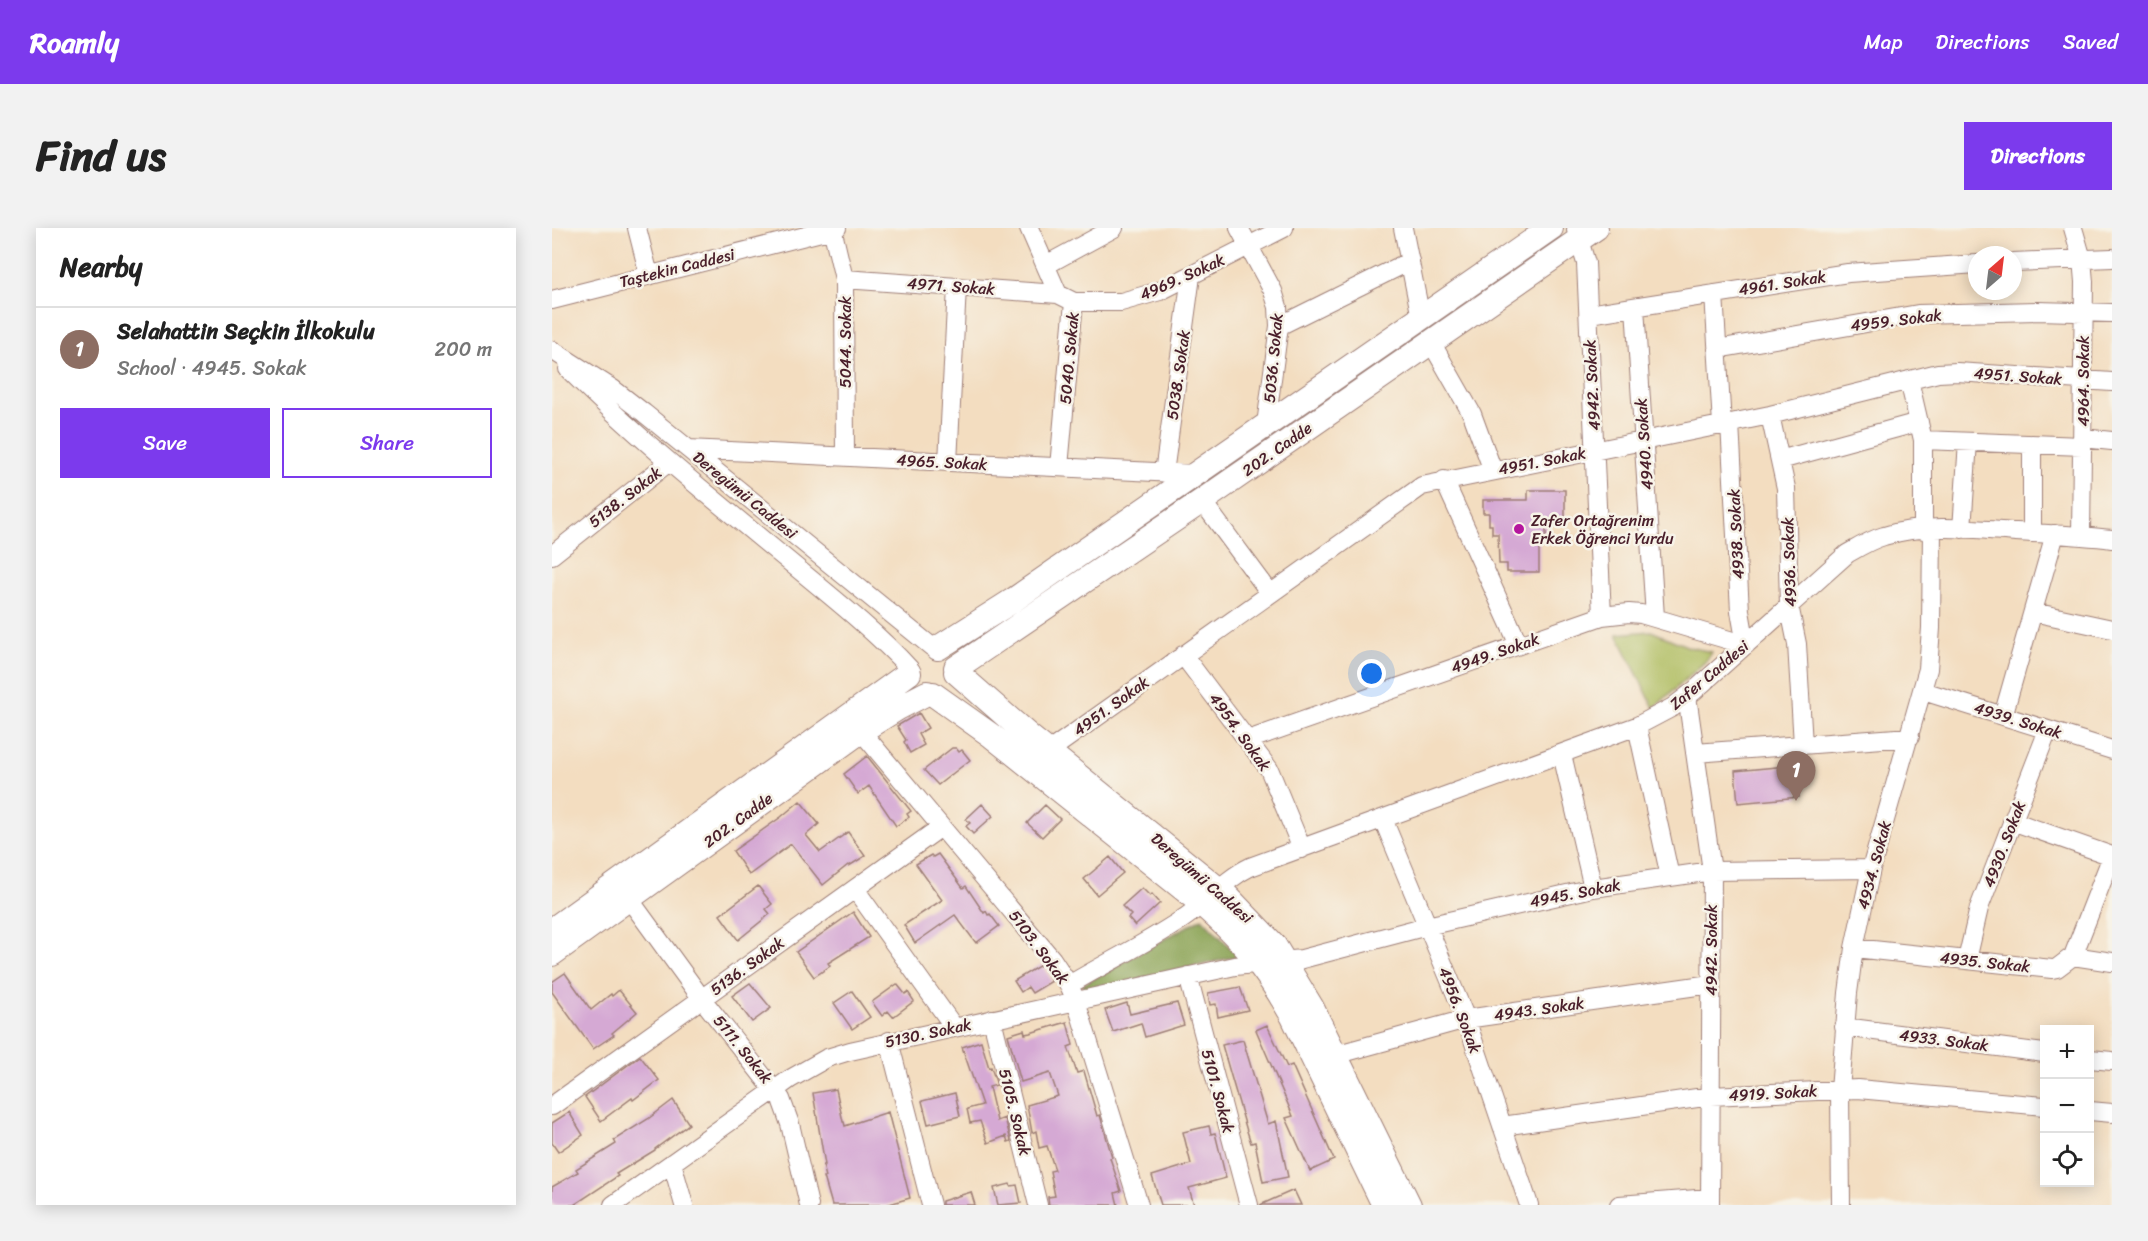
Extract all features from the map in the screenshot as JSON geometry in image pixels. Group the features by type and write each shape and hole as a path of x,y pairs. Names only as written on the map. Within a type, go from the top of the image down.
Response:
{"main road":[{"name":"202. Cadde","path":"935,648 1012,601 1551,228"},
{"name":"202. Cadde","path":"956,670 1431,342 1584,232"},
{"path":"935,648 951,655 956,670 951,686 944,691 930,693 916,687 910,670 915,656 921,650 935,648"},
{"name":"202. Cadde","path":"552,954 623,891 910,670"},
{"name":"Deregümü Caddesi","path":"956,670 1210,897 1233,932 1259,962 1277,988 1384,1205"},
{"name":"202. Cadde","path":"552,930 623,891 861,731 898,708 930,693"},
{"name":"Deregümü Caddesi","path":"930,693 1210,897 1260,929 1285,961 1308,1000 1408,1205"}],"street":[{"path":"637,228 649,275"},
{"name":"Taştekin Caddesi","path":"552,300 834,228"},
{"name":"5044. Sokak","path":"834,228 844,279 845,457"},
{"name":"5040. Sokak","path":"1029,228 1046,265 1066,298 1059,467"},
{"path":"1046,265 1114,228"},
{"name":"5036. Sokak","path":"1239,228 1276,298 1279,326 1266,425"},
{"name":"4969. Sokak","path":"1066,298 1121,302 1160,291 1284,228"},
{"path":"1403,228 1421,318"},
{"name":"4964. Sokak","path":"2073,228 2082,259 2081,536"},
{"name":"4942. Sokak","path":"1584,232 1602,616"},
{"path":"2022,262 2112,258"},
{"path":"1279,326 1410,261"},
{"name":"4961. Sokak","path":"1589,314 1848,273 1968,265"},
{"name":"5038. Sokak","path":"1164,473 1191,276"},
{"name":"4971. Sokak","path":"844,279 957,286 1066,298"},
{"path":"948,462 957,286"},
{"name":"4938. Sokak","path":"1714,294 1740,611 1746,645"},
{"name":"4940. Sokak","path":"1635,307 1655,617"},
{"name":"4959. Sokak","path":"1717,349 1918,314 2037,311 2112,313"},
{"path":"1431,342 1472,414 1493,471"},
{"name":"Deregümü Caddesi","path":"552,352 613,389 935,648"},
{"name":"Deregümü Caddesi","path":"552,352 618,418 862,622 910,670"},
{"name":"4951. Sokak","path":"1049,751 1422,486 1770,415 1948,372 2112,382"},
{"name":"4934. Sokak","path":"1844,1204 1840,1090 1844,1027 1854,948 1871,868 1923,691 1930,648 1928,529 1923,440 1909,380"},
{"name":"4936. Sokak","path":"1770,415 1787,503 1789,605 1797,644 1803,745"},
{"path":"1780,459 1919,422"},
{"path":"1923,440 2032,444 2112,441"},
{"path":"1962,529 1968,442"},
{"path":"2032,444 2032,533"},
{"name":"4965. Sokak","path":"688,449 1195,474"},
{"name":"5138. Sokak","path":"552,555 669,462"},
{"path":"1444,480 1519,645"},
{"path":"1202,501 1270,592"},
{"name":"Zafer Caddesi","path":"1072,993 1180,921 1238,873 1637,726 1673,707 1847,554 1865,543 1885,535 1928,529 2055,534 2112,539"},
{"path":"2003,716 2055,534"},
{"path":"2033,612 2112,629"},
{"name":"4949. Sokak","path":"1248,740 1602,616 1629,613 1655,617 1746,645"},
{"name":"4954. Sokak","path":"1183,655 1269,769 1302,849"},
{"name":"4939. Sokak","path":"1923,691 2112,750"},
{"name":"4942. Sokak","path":"1687,696 1712,871 1710,1202"},
{"path":"1637,726 1670,877"},
{"name":"4930. Sokak","path":"1967,960 1978,908 2048,730"},
{"name":"5103. Sokak","path":"861,731 1052,959 1072,993 1139,1205"},
{"path":"1695,753 1910,737"},
{"path":"1562,754 1593,888"},
{"name":"4956. Sokak","path":"1383,819 1466,1019 1529,1205"},
{"path":"2012,821 2112,856 2073,956 2112,962"},
{"name":"5136. Sokak","path":"552,1106 941,827"},
{"name":"4945. Sokak","path":"1285,961 1593,888 1712,871 1871,868"},
{"path":"855,889 954,1027"},
{"name":"5111. Sokak","path":"623,891 702,999 775,1090 786,1110 809,1205"},
{"name":"4935. Sokak","path":"1854,948 2052,969 2058,968 2073,956"},
{"name":"5130. Sokak","path":"614,1205 775,1090 827,1058 888,1041 992,1019 1072,993 1188,976 1259,962 1285,961"},
{"name":"5101. Sokak","path":"1188,976 1249,1205"},
{"name":"4943. Sokak","path":"1335,1055 1466,1019 1711,984"},
{"name":"5105. Sokak","path":"992,1019 1038,1205"},
{"name":"4933. Sokak","path":"1844,1027 2040,1052"},
{"path":"888,1041 931,1205"},
{"path":"2094,1059 2112,1061"},
{"name":"4919. Sokak","path":"1502,1126 1711,1096 1840,1090 1881,1090 2040,1106"},
{"path":"2094,1111 2112,1113"},
{"path":"672,1163 684,1205"},
{"path":"1618,1205 1710,1202"}],"green space":[{"path":"1651,631 1689,647 1712,652 1707,660 1654,708 1617,634"},
{"path":"1202,918 1238,956 1086,993 1082,985"}],"building":[{"name":"Zafer Ortağrenim Erkek Öğrenci Yurdu","path":"1528,490 1565,490 1565,524 1546,524 1546,537 1539,537 1539,572 1507,572 1507,564 1499,564 1498,534 1492,534 1489,513 1483,513 1483,500 1528,500"},
{"path":"919,713 928,728 918,734 924,745 910,753 904,742 906,740 897,726"},
{"path":"952,748 956,748 959,752 962,750 970,760 938,785 924,770"},
{"path":"867,756 911,811 907,814 909,817 896,826 869,786 858,794 844,774"},
{"path":"1796,765 1799,797 1738,803 1735,771"},
{"path":"800,801 819,824 806,835 820,852 848,832 865,856 848,865 823,885 791,844 749,875 733,851"},
{"path":"982,804 993,816 973,834 966,826 970,823 966,819"},
{"path":"1045,805 1060,819 1042,837 1027,823"},
{"path":"938,854 963,888 966,886 984,913 986,911 988,915 990,914 999,926 976,943 955,915 915,943 904,925 942,900 916,864 931,855 933,857"},
{"path":"1110,857 1123,873 1097,895 1084,879"},
{"path":"758,886 772,904 766,909 770,914 738,940 720,915"},
{"path":"1142,888 1160,903 1135,926 1128,918 1131,915 1122,906"},
{"path":"853,912 869,937 828,963 830,966 814,977 796,952"},
{"path":"1042,964 1052,981 1032,993 1028,987 1021,992 1014,981"},
{"path":"565,973 591,1010 619,990 637,1012 612,1033 614,1035 593,1049 552,992 552,982"},
{"path":"750,983 771,1008 752,1022 732,996"},
{"path":"897,984 905,994 908,992 914,1001 893,1017 888,1011 882,1016 872,1002"},
{"path":"1240,987 1248,1010 1218,1017 1216,1004 1210,1005 1208,993"},
{"path":"852,991 870,1017 852,1029 834,1003"},
{"path":"1127,1003 1130,1014 1177,1003 1184,1025 1145,1037 1141,1023 1113,1032 1105,1010"},
{"path":"1067,1022 1073,1045 1068,1047 1077,1073 1084,1071 1112,1157 1110,1158 1121,1191 1115,1193 1118,1205 1049,1205 1048,1197 1055,1196 1050,1171 1055,1170 1047,1146 1039,1148 1036,1131 1032,1133 1027,1105 1058,1096 1050,1073 1021,1082 1008,1035 1024,1030 1025,1034 1030,1033"},
{"path":"1267,1025 1287,1067 1292,1065 1334,1160 1310,1171 1286,1118 1293,1116 1256,1030"},
{"path":"1243,1040 1268,1124 1276,1121 1288,1177 1263,1182 1255,1142 1251,1143 1222,1045"},
{"path":"981,1041 997,1085 989,1087 997,1121 1005,1118 1011,1141 1008,1142 1006,1136 988,1143 980,1121 970,1123 967,1109 982,1105 962,1047"},
{"path":"640,1056 659,1080 601,1121 585,1097"},
{"path":"836,1089 845,1126 888,1112 910,1198 886,1205 832,1205 824,1177 826,1177 823,1165 825,1165 813,1093"},
{"path":"955,1093 960,1116 928,1124 922,1101"},
{"path":"673,1100 689,1124 574,1205 552,1205 552,1187 578,1172 576,1169 616,1144 614,1140"},
{"path":"569,1112 583,1135 558,1152 552,1143 552,1123"},
{"path":"1209,1126 1211,1134 1215,1133 1226,1178 1189,1188 1194,1205 1161,1205 1152,1176 1191,1164 1183,1132"},
{"path":"1010,1184 1011,1186 1017,1185 1021,1203 998,1205 994,1188"},
{"path":"1294,1190 1301,1205 1260,1205"},
{"path":"971,1192 975,1205 942,1205 942,1201"}],"place":[{"name":"Zafer Ortağrenim Erkek Öğrenci Yurdu","path":"1519,529"},
{"name":"Selahattin Seçkin İlkokulu","path":"1796,801"}]}
